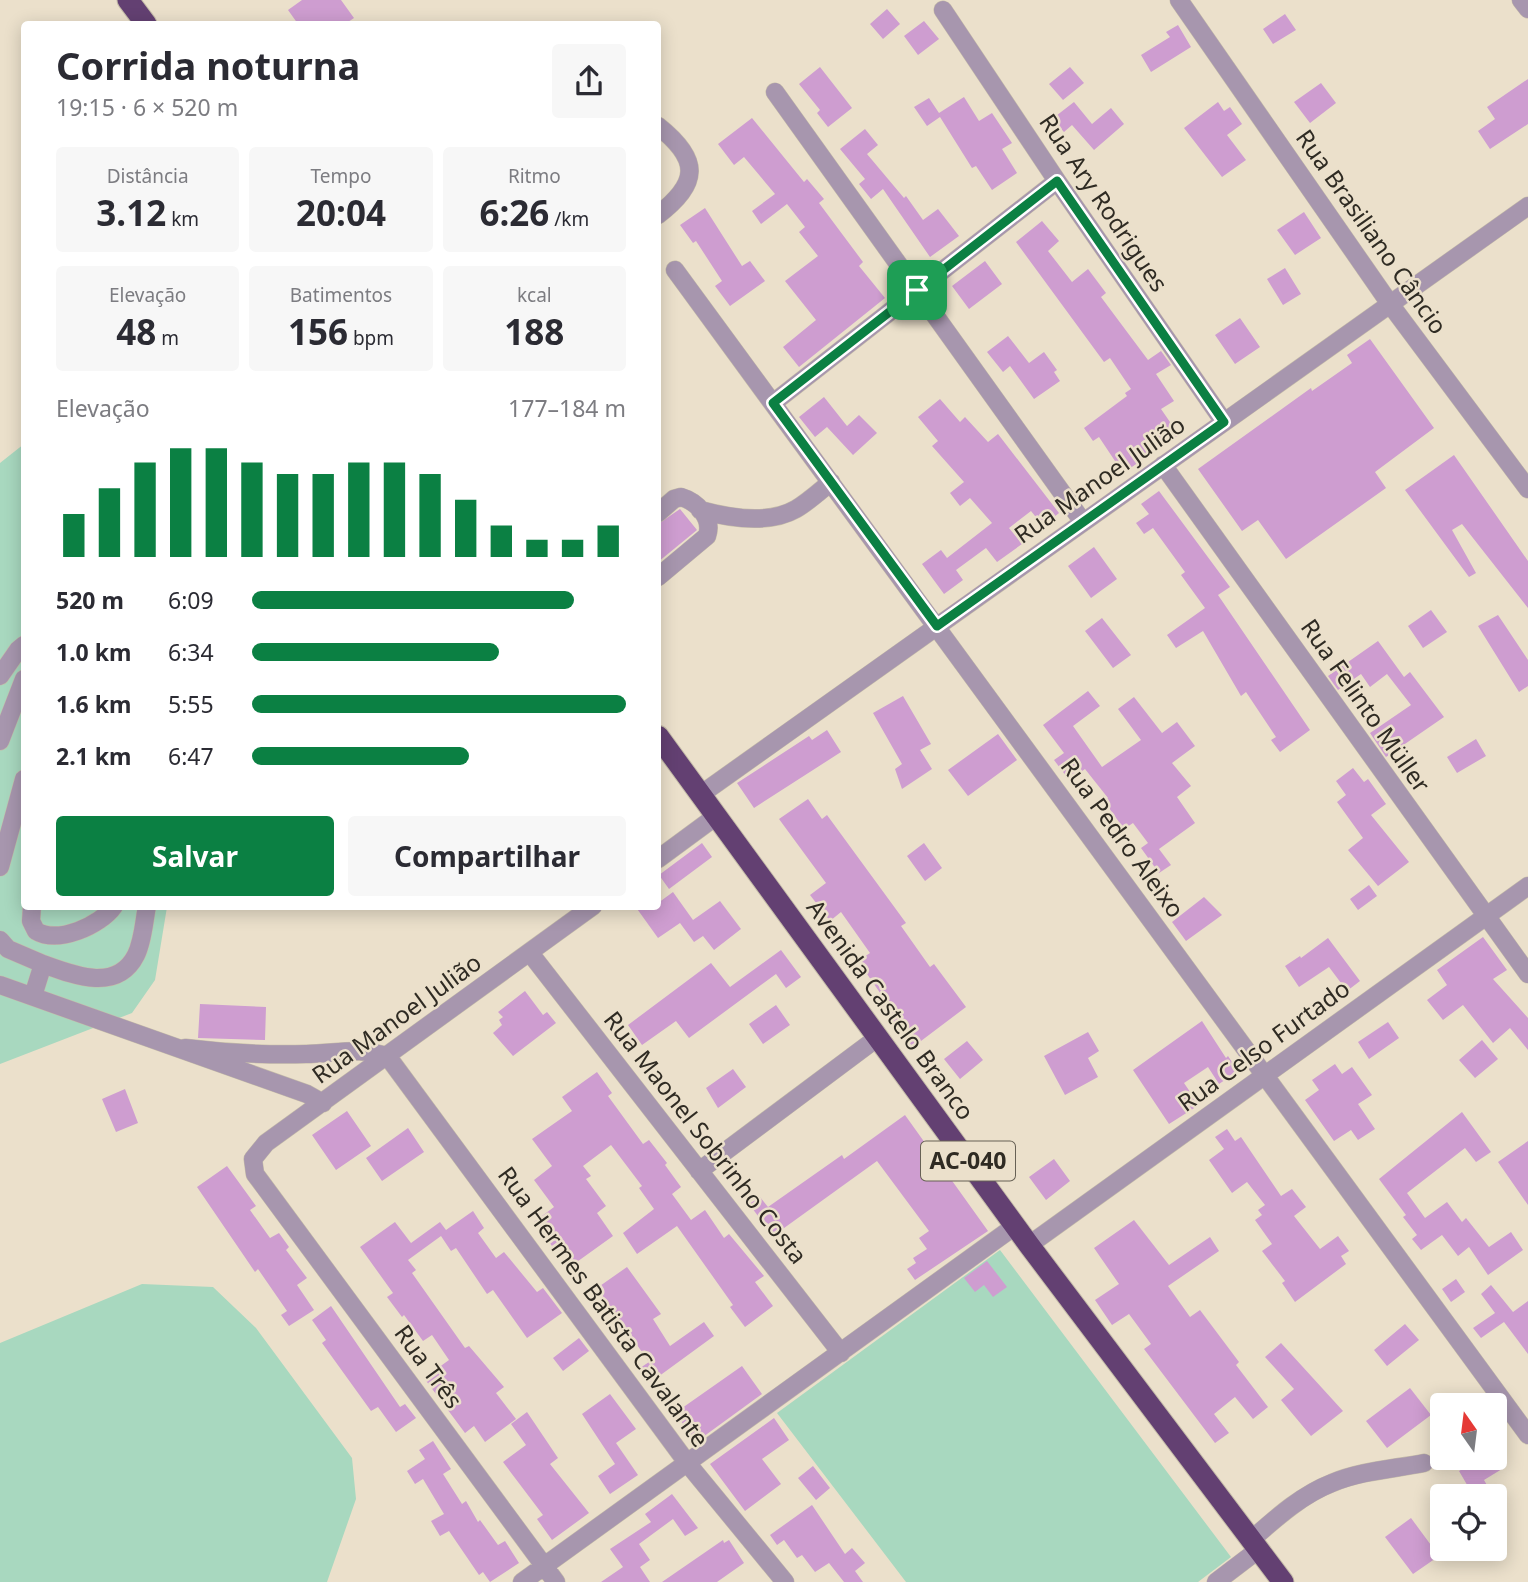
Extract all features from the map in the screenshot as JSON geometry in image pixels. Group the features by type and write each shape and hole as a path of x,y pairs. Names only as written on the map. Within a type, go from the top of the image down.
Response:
{"highway":[{"path":"128,0 144,21"},
{"name":"Avenida Castelo Branco","path":"661,740 1029,1245 1283,1582"}],"street":[{"name":"Rua Brasiliano Câncio","path":"1179,0 1390,304 1528,489"},
{"path":"1521,0 1528,9"},
{"name":"Rua Ary Rodrigues","path":"943,10 1057,181 1224,422"},
{"path":"775,92 1083,522"},
{"path":"661,129 683,152 690,170 688,186 677,200 661,213"},
{"path":"773,403 1057,181"},
{"name":"Rua Manoel Julião","path":"699,795 1528,206"},
{"name":"Rua Pedro Aleixo","path":"675,270 1528,1435"},
{"name":"Rua Felinto Müller","path":"1163,465 1528,974"},
{"path":"661,510 674,499 681,497 700,509 738,518 781,515 797,509 831,482"},
{"path":"661,574 707,536 710,528 708,519 700,509"},
{"path":"0,676 21,648"},
{"path":"0,741 21,687"},
{"path":"0,867 21,790"},
{"path":"661,857 715,817"},
{"name":"Rua Celso Furtado","path":"1029,1245 1528,886"},
{"path":"32,910 31,921 36,931 55,937 94,923 109,910"},
{"path":"0,940 8,949 43,964 81,978 99,979 117,975 130,966 138,953 146,910"},
{"name":"Rua Manoel Julião","path":"261,1182 253,1167 257,1152 588,910"},
{"name":"Rua Maonel Sobrinho Costa","path":"530,953 841,1353"},
{"path":"33,996 43,964"},
{"path":"0,985 185,1048 307,1094 323,1103"},
{"path":"699,1171 877,1038"},
{"path":"185,1048 250,1054 310,1054 357,1050 388,1057"},
{"name":"Rua Hermes Batista Cavalante","path":"388,1057 688,1464 785,1582"},
{"name":"Rua Três","path":"261,1182 556,1582"},
{"path":"522,1582 1015,1226"},
{"path":"1216,1582 1310,1494 1352,1476 1424,1464"}],"green space":[{"path":"21,446 21,910 167,910 155,980 132,1013 0,1064 0,463"},
{"path":"1000,1250 1231,1557 1198,1582 906,1582 777,1413"},
{"path":"142,1284 213,1287 256,1328 352,1458 356,1499 327,1582 0,1582 0,1343"}],"building":[{"path":"302,0 341,0 354,18 350,21 296,21 288,10"},
{"path":"887,9 900,24 883,39 870,24"},
{"path":"1285,14 1296,30 1273,44 1263,29"},
{"path":"924,21 939,39 918,55 904,36"},
{"path":"1178,25 1191,47 1151,72 1141,55 1170,37 1166,32"},
{"path":"820,67 852,108 828,127 817,113 820,110 799,84"},
{"path":"1070,67 1084,83 1063,100 1049,84"},
{"path":"1528,79 1528,124 1490,149 1478,131 1495,119 1487,107"},
{"path":"1321,83 1336,103 1310,123 1294,102"},
{"path":"964,97 979,121 992,113 1012,143 1002,149 1017,173 992,190 976,166 972,168 940,117 927,126 914,107 929,98 939,113"},
{"path":"1074,102 1092,124 1111,108 1124,124 1094,150 1072,125 1064,132 1052,119"},
{"path":"1218,102 1224,111 1230,107 1242,124 1227,135 1246,160 1222,177 1184,128"},
{"path":"752,118 804,182 807,179 824,199 819,203 863,262 859,266 885,298 799,367 783,347 816,320 785,281 818,256 799,232 805,227 787,204 761,224 752,211 775,194 744,157 734,165 718,144"},
{"path":"865,129 878,145 867,154 904,198 906,196 923,220 938,209 959,236 930,257 883,189 871,199 859,184 865,179 840,149"},
{"path":"705,208 742,266 750,261 765,281 730,306 715,286 722,281 696,241 693,243 680,225"},
{"path":"1304,212 1321,238 1295,255 1277,230"},
{"path":"1042,221 1059,241 1048,251 1072,282 1088,269 1106,293 1101,297 1148,360 1161,351 1171,365 1156,374 1174,401 1161,409 1179,435 1123,473 1099,437 1093,441 1084,428 1127,396 1125,393 1131,389 1110,358 1104,362 1016,242"},
{"path":"985,261 1002,284 969,309 952,286"},
{"path":"1285,268 1301,294 1283,305 1267,279"},
{"path":"1240,318 1260,347 1235,364 1215,335"},
{"path":"1008,336 1029,363 1044,352 1057,370 1054,372 1060,381 1034,399 1010,366 1003,372 987,352"},
{"path":"1370,339 1434,428 1375,472 1386,488 1286,559 1258,520 1242,531 1198,469 1311,388 1312,391 1352,363 1347,355"},
{"path":"824,397 847,426 859,415 877,433 853,455 827,427 815,437 799,417"},
{"path":"940,399 960,422 965,417 988,442 998,434 1059,513 1043,526 1031,511 1009,528 1022,544 997,562 986,548 956,570 963,580 944,594 922,564 941,550 947,558 992,523 970,498 960,506 950,493 964,482 932,446 938,441 918,417"},
{"path":"1454,455 1528,561 1528,608 1462,524 1452,530 1476,573 1469,577 1405,490"},
{"path":"1159,491 1230,587 1218,595 1310,730 1280,752 1271,740 1276,737 1246,692 1241,696 1203,631 1176,648 1167,635 1205,608 1181,575 1185,572 1153,528 1144,534 1136,523 1149,514 1141,504"},
{"path":"680,509 697,530 661,560 661,522"},
{"path":"1094,547 1117,579 1091,598 1068,566"},
{"path":"1431,610 1447,632 1423,648 1408,626"},
{"path":"1498,615 1528,660 1528,686 1519,692 1478,626"},
{"path":"1102,618 1131,655 1113,668 1085,631"},
{"path":"1378,641 1404,677 1410,672 1444,717 1386,757 1370,733 1411,705 1387,674 1370,687 1361,674 1338,690 1328,676"},
{"path":"1088,691 1100,706 1073,726 1102,767 1141,740 1118,709 1134,697 1162,733 1177,722 1195,746 1172,763 1191,786 1177,797 1195,823 1159,849 1171,865 1159,873 1141,848 1148,843 1133,823 1124,829 1104,801 1108,798 1085,769 1069,780 1054,760 1064,753 1043,725"},
{"path":"903,696 931,744 920,750 932,769 902,789 895,769 902,764 873,713"},
{"path":"827,730 841,752 754,808 737,783 809,736 812,740"},
{"path":"998,734 1017,760 968,796 948,770"},
{"path":"1476,739 1486,756 1457,773 1447,757"},
{"path":"1353,768 1364,782 1368,779 1386,804 1371,815 1409,862 1378,886 1348,850 1363,838 1337,802 1346,795 1336,781"},
{"path":"808,799 822,819 827,815 906,923 901,926 930,967 934,964 966,1007 913,1047 880,1004 885,1000 858,961 870,953 841,912 830,921 810,895 826,883 779,819"},
{"path":"702,843 712,857 669,889 661,874"},
{"path":"924,843 942,868 925,881 907,856"},
{"path":"1369,885 1377,896 1358,910 1350,899"},
{"path":"673,892 693,920 720,901 741,929 714,950 703,936 694,942 680,923 658,938 638,910 661,910 661,901"},
{"path":"1204,897 1222,915 1186,941 1172,922"},
{"path":"1483,937 1507,970 1493,979 1528,1018 1528,1050 1510,1028 1493,1043 1463,1005 1443,1020 1427,1000 1447,985 1437,970"},
{"path":"1328,938 1360,981 1347,991 1329,967 1299,987 1285,966"},
{"path":"781,950 801,977 786,988 776,974 689,1038 676,1021 642,1045 628,1025 711,963 730,987"},
{"path":"525,991 543,1015 547,1012 556,1023 513,1056 493,1033 502,1025 499,1020 503,1017 498,1012"},
{"path":"200,1004 266,1007 265,1040 198,1038"},
{"path":"776,1005 790,1025 763,1044 749,1024"},
{"path":"1202,1021 1226,1058 1228,1056 1238,1071 1219,1084 1208,1067 1184,1083 1199,1105 1169,1124 1133,1070"},
{"path":"1388,1022 1399,1038 1369,1059 1358,1042"},
{"path":"1088,1032 1099,1051 1088,1058 1098,1077 1065,1095 1044,1056"},
{"path":"1482,1040 1498,1059 1475,1078 1459,1060"},
{"path":"967,1041 983,1060 960,1079 944,1059"},
{"path":"1335,1064 1342,1074 1352,1067 1372,1095 1358,1104 1375,1129 1358,1140 1351,1130 1334,1141 1305,1100 1319,1090 1312,1080"},
{"path":"733,1069 746,1087 718,1108 706,1088"},
{"path":"597,1072 612,1093 608,1096 643,1144 649,1140 667,1163 665,1165 681,1187 672,1194 691,1220 705,1210 724,1238 729,1234 764,1276 755,1282 773,1306 745,1327 730,1307 733,1305 677,1226 637,1254 623,1233 654,1209 639,1188 642,1186 611,1145 583,1166 591,1176 586,1179 606,1206 597,1213 613,1236 574,1264 558,1242 552,1246 534,1222 554,1207 534,1180 552,1166 532,1139 572,1111 562,1097"},
{"path":"125,1089 138,1123 116,1132 102,1099"},
{"path":"347,1111 371,1146 336,1170 312,1135"},
{"path":"1462,1112 1491,1152 1476,1162 1465,1148 1407,1193 1425,1218 1447,1202 1462,1222 1466,1218 1489,1247 1511,1232 1523,1250 1488,1275 1469,1247 1458,1256 1442,1235 1421,1250 1412,1239 1417,1235 1403,1217 1406,1215 1379,1179"},
{"path":"905,1115 988,1231 915,1280 907,1269 916,1263 913,1258 927,1249 919,1238 929,1231 877,1161 773,1236 749,1204 760,1197 768,1207 842,1155 844,1159"},
{"path":"408,1128 424,1152 382,1181 366,1158"},
{"path":"1227,1129 1235,1141 1241,1137 1281,1196 1292,1189 1306,1207 1294,1216 1320,1249 1338,1236 1349,1251 1341,1256 1346,1264 1295,1302 1282,1283 1285,1281 1262,1251 1272,1244 1255,1220 1262,1215 1258,1210 1265,1205 1247,1182 1232,1193 1209,1160 1224,1149 1215,1137"},
{"path":"1528,1141 1528,1205 1498,1162"},
{"path":"1054,1159 1070,1181 1046,1200 1029,1177"},
{"path":"227,1166 256,1206 250,1210 270,1238 279,1233 289,1247 286,1250 307,1278 297,1285 314,1310 289,1326 281,1315 287,1311 258,1269 255,1272 197,1187"},
{"path":"473,1211 484,1228 478,1233 496,1258 504,1252 537,1292 543,1288 562,1313 527,1338 493,1290 487,1294 456,1248 451,1251 441,1236 408,1260 416,1270 412,1273 465,1348 469,1346 504,1387 496,1393 516,1419 485,1442 474,1426 465,1433 424,1378 449,1360 432,1335 423,1341 404,1315 402,1317 387,1297 393,1293 360,1247 395,1222 411,1243 440,1222 446,1230"},
{"path":"1134,1220 1169,1265 1210,1237 1219,1251 1168,1286 1190,1317 1200,1310 1268,1407 1253,1419 1235,1397 1214,1414 1229,1433 1215,1443 1144,1349 1151,1344 1129,1314 1112,1325 1095,1300 1119,1284 1094,1248"},
{"path":"987,1261 1007,1287 993,1297 984,1285 975,1292 964,1278"},
{"path":"627,1267 661,1314 653,1319 670,1346 704,1322 714,1336 651,1382 640,1368 649,1362 597,1288"},
{"path":"1456,1279 1465,1292 1451,1302 1442,1289"},
{"path":"1491,1285 1513,1312 1528,1301 1528,1354 1504,1322 1481,1338 1473,1328 1495,1313 1481,1294"},
{"path":"331,1306 400,1407 405,1404 416,1418 396,1432 378,1407 371,1411 322,1343 326,1340 312,1320"},
{"path":"1405,1324 1419,1340 1387,1366 1374,1350"},
{"path":"579,1338 589,1351 563,1371 553,1358"},
{"path":"1281,1343 1343,1411 1311,1436 1281,1400 1294,1389 1265,1357"},
{"path":"742,1366 762,1394 696,1442 675,1413"},
{"path":"1410,1388 1430,1414 1387,1448 1366,1421"},
{"path":"610,1394 636,1429 616,1443 638,1475 610,1494 598,1476 615,1464 582,1414"},
{"path":"527,1412 558,1458 550,1464 589,1513 552,1540 537,1519 543,1515 503,1462 526,1445 511,1424"},
{"path":"774,1418 789,1440 762,1459 781,1484 745,1511 710,1464"},
{"path":"433,1441 451,1469 443,1474 462,1504 466,1501 478,1522 480,1520 498,1545 505,1541 519,1563 490,1582 483,1572 479,1575 449,1531 440,1536 431,1521 444,1514 423,1479 415,1484 407,1471 425,1459 419,1450"},
{"path":"813,1466 830,1488 816,1500 798,1478"},
{"path":"1500,1470 1484,1480 1486,1484 1467,1484 1459,1471"},
{"path":"672,1494 698,1528 685,1536 673,1519 639,1544 650,1560 640,1567 650,1582 601,1582 623,1567 610,1549 651,1522 645,1514"},
{"path":"812,1505 845,1554 852,1548 865,1563 855,1571 863,1582 844,1582 829,1563 815,1572 802,1555 797,1558 784,1540 777,1545 770,1535"},
{"path":"1411,1518 1430,1544 1432,1561 1413,1574 1385,1537"},
{"path":"723,1540 724,1543 729,1540 744,1563 717,1582 662,1582"}],"route":[{"path":"1057,181 1224,422 937,626 773,403 917,290 1057,181"}]}
